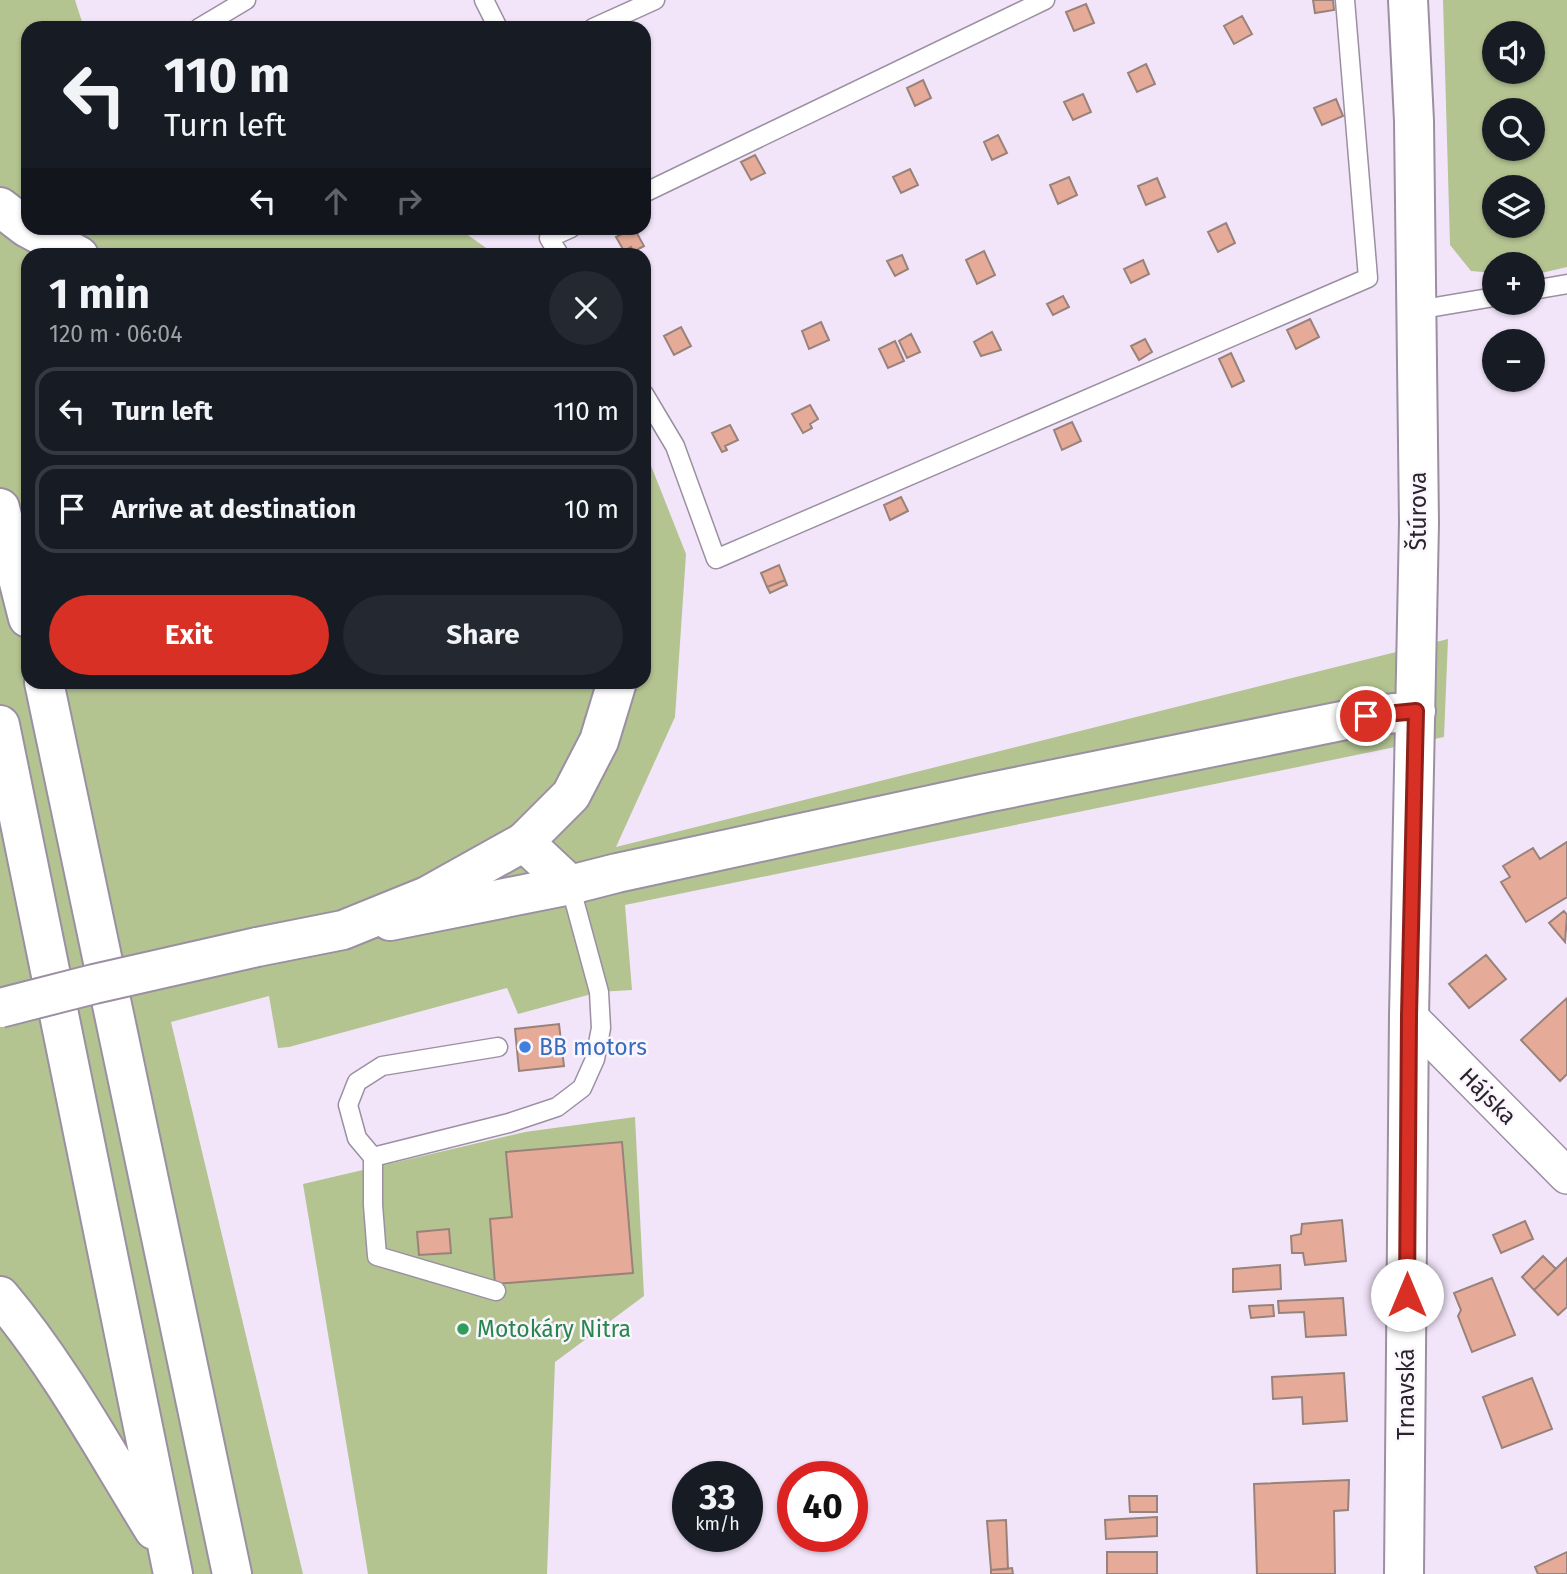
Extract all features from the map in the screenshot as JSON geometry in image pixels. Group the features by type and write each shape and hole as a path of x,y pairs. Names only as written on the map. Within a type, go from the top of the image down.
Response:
{"main road":[{"name":"Štúrova","path":"1408,0 1414,121 1417,310 1419,523 1416,711"},
{"path":"0,207 21,223"},
{"path":"41,235 64,248"},
{"path":"0,508 21,590"},
{"path":"45,689 232,1574"},
{"path":"524,842 579,732 593,689"},
{"path":"343,930 427,897 524,842 571,795 599,741 615,689"},
{"path":"0,1008 257,947 570,885 1040,782 1366,716 1416,711"},
{"name":"Trnavská","path":"1404,1574 1409,1016 1416,711"},
{"path":"0,724 170,1563"},
{"path":"524,842 570,885"},
{"path":"0,1296 23,1323 71,1394 170,1563"}],"street":[{"name":"Hájska","path":"1409,1016 1567,1176"}],"lane":[{"path":"211,21 246,0"},
{"path":"484,0 494,21"},
{"path":"608,21 655,0"},
{"path":"651,190 1045,0"},
{"path":"651,406 675,446 716,559 1368,278 1345,0"},
{"path":"555,248 549,238 556,235"},
{"path":"1545,288 1567,284"},
{"path":"1417,310 1482,299"},
{"path":"373,1157 509,1123 557,1107 582,1088 595,1059 601,1028 598,992 570,885"},
{"path":"496,1291 377,1256 373,1157 357,1138 348,1105 357,1082 382,1066 498,1047"}],"green space":[{"path":"0,0 75,0 82,21 21,21 21,235 468,235 486,248 21,248 21,689 651,689 651,466 686,554 675,717 616,847 1448,639 1444,737 625,905 632,990 599,992 518,1014 507,988 278,1048 269,996 171,1022 303,1574 0,1574"},
{"path":"1443,0 1567,0 1567,267 1545,272 1545,252 1482,252 1482,272 1471,271 1450,245"},
{"name":"Motokáry Nitra","path":"635,1117 644,1296 555,1362 547,1574 368,1574 303,1184 525,1132"}],"building":[{"path":"1313,0 1333,0 1334,10 1315,13"},
{"path":"1086,4 1094,23 1074,31 1066,12"},
{"path":"1242,16 1252,34 1234,44 1224,26"},
{"path":"1146,64 1155,84 1137,92 1128,73"},
{"path":"923,80 931,98 915,106 907,88"},
{"path":"1083,94 1091,112 1073,120 1064,102"},
{"path":"1336,99 1343,116 1322,125 1314,108"},
{"path":"998,135 1007,153 992,160 984,142"},
{"path":"755,155 765,173 751,180 741,162"},
{"path":"910,169 918,185 901,193 893,177"},
{"path":"1069,177 1077,195 1058,204 1050,185"},
{"path":"1157,178 1165,197 1146,205 1138,186"},
{"path":"1226,223 1235,243 1218,252 1208,232"},
{"path":"638,235 644,246 622,248 616,237"},
{"path":"984,251 995,275 977,284 966,260"},
{"path":"902,255 908,269 895,276 887,261"},
{"path":"1143,260 1149,274 1131,283 1124,269"},
{"path":"1063,296 1069,307 1053,315 1047,304"},
{"path":"1310,319 1319,337 1296,349 1287,330"},
{"path":"821,322 829,340 809,349 802,331"},
{"path":"681,327 691,346 674,355 664,336"},
{"path":"992,332 1001,350 981,356 974,342"},
{"path":"911,334 920,352 907,358 899,341"},
{"path":"1145,339 1152,352 1139,360 1131,346"},
{"path":"895,341 904,361 888,368 879,349"},
{"path":"1231,353 1244,381 1232,387 1219,359"},
{"path":"810,405 818,419 810,424 812,428 803,433 792,414"},
{"path":"1072,422 1081,441 1062,450 1054,430"},
{"path":"730,425 738,440 725,446 727,450 722,452 712,433"},
{"path":"901,497 908,511 890,520 884,505"},
{"path":"779,565 785,580 767,587 761,573"},
{"path":"785,580 787,585 770,593 767,587"},
{"path":"1567,842 1567,897 1526,922 1501,882 1510,877 1503,866 1533,848 1540,859"},
{"path":"1564,911 1567,915 1565,942 1549,923"},
{"path":"1486,955 1506,979 1469,1008 1449,984"},
{"path":"1567,998 1567,1074 1560,1081 1521,1040"},
{"path":"559,1024 564,1066 519,1071 515,1029"},
{"path":"622,1142 633,1273 495,1284 490,1219 512,1217 506,1152"},
{"path":"1342,1220 1346,1261 1305,1265 1303,1253 1292,1253 1291,1236 1301,1234 1302,1224"},
{"path":"1525,1221 1533,1239 1501,1253 1493,1235"},
{"path":"449,1229 451,1253 419,1255 417,1232"},
{"path":"1543,1256 1556,1269 1534,1290 1522,1277"},
{"path":"1567,1258 1567,1307 1558,1315 1534,1290"},
{"path":"1280,1265 1281,1289 1233,1292 1233,1269"},
{"path":"1492,1278 1515,1335 1472,1352 1458,1316 1461,1310 1454,1293"},
{"path":"1343,1298 1346,1335 1306,1337 1304,1312 1279,1313 1278,1301"},
{"path":"1273,1305 1274,1316 1251,1318 1249,1306"},
{"path":"1344,1373 1347,1421 1303,1424 1302,1397 1273,1399 1272,1377"},
{"path":"1532,1378 1552,1429 1502,1448 1483,1397"},
{"path":"1349,1480 1348,1510 1334,1511 1335,1574 1257,1574 1254,1484"},
{"path":"1129,1496 1157,1496 1157,1512 1130,1512"},
{"path":"1157,1517 1157,1536 1106,1539 1105,1520"},
{"path":"1006,1520 1008,1569 991,1570 987,1521"},
{"path":"1107,1552 1157,1552 1157,1574 1107,1574"},
{"path":"1567,1552 1567,1574 1538,1574 1535,1567"},
{"path":"1012,1568 1013,1574 991,1574 991,1570"}],"place":[{"name":"BB motors","path":"525,1047"},
{"name":"Motokáry Nitra","path":"463,1329"}],"route":[{"path":"1366,716 1416,711 1409,1016 1407,1295"}]}
